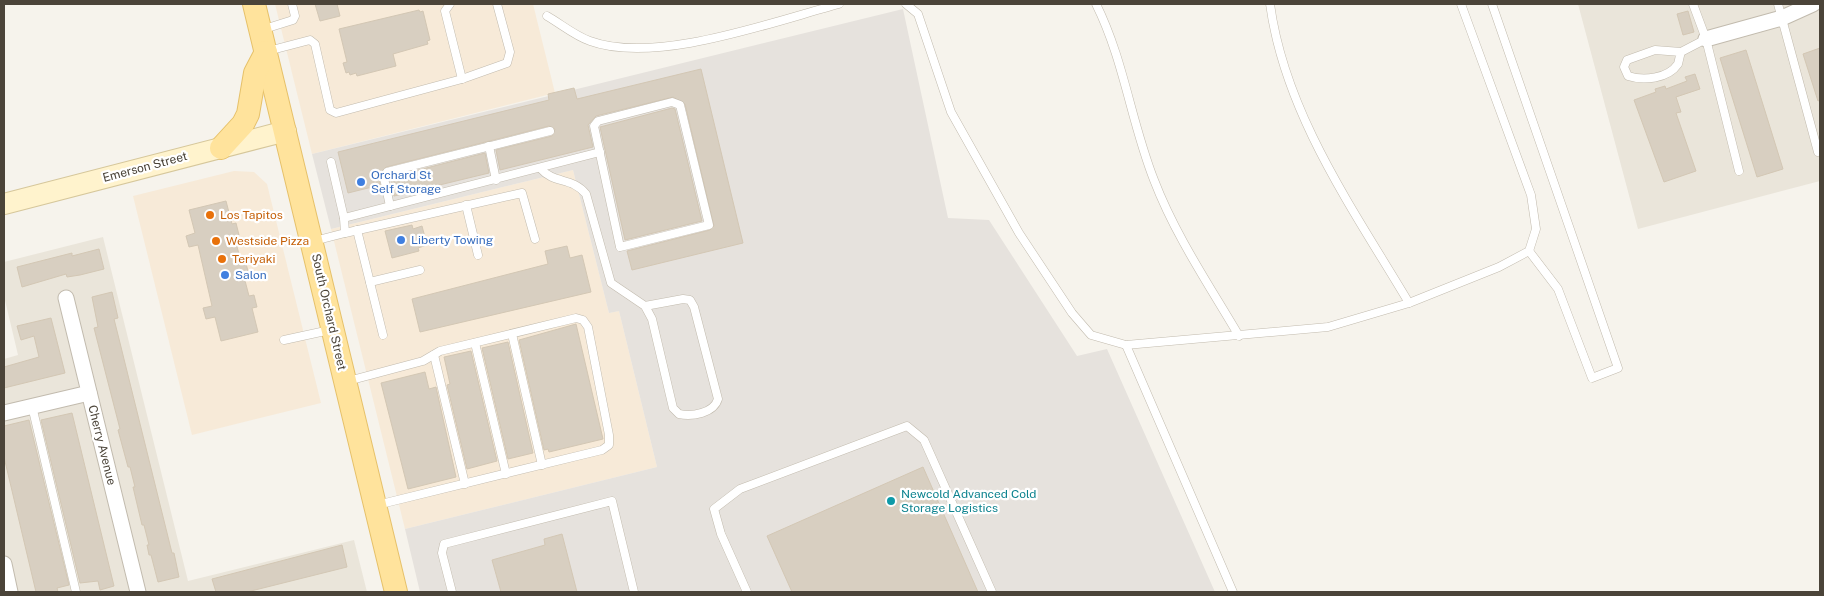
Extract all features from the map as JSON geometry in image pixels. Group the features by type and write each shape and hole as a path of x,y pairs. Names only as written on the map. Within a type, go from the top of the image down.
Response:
{"main road":[{"name":"South Orchard Street","path":"254,4 396,592"},
{"path":"221,148 243,124 248,114 255,73 266,52"},
{"name":"Emerson Street","path":"4,204 286,131"}],"street":[{"path":"1706,39 1780,11 1813,4"},
{"name":"Cherry Avenue","path":"66,298 138,592"},
{"path":"4,413 89,393"}],"lane":[{"path":"261,30 293,20 295,16 292,4"},
{"path":"450,4 445,11 462,79"},
{"path":"266,52 310,40 315,44 330,110 336,113 462,79 506,63 510,52 497,4"},
{"path":"547,16 590,41 629,48 690,44 839,4"},
{"path":"906,4 918,14 951,112 1019,233 1072,313 1091,335 1126,345 1328,327 1409,303 1499,267 1529,251 1536,229 1531,195 1461,4"},
{"path":"1096,4 1116,51 1159,194 1169,217 1239,336"},
{"path":"1270,4 1274,33 1292,94 1325,160 1409,303"},
{"path":"1492,4 1618,368 1592,378 1558,289 1529,251"},
{"path":"1692,4 1706,39 1739,171"},
{"path":"1780,11 1818,152"},
{"path":"1681,52 1677,64 1659,77 1638,80 1628,76 1624,67 1627,60 1655,50 1681,52 1706,39"},
{"path":"672,102 680,105 709,225 620,246 600,152 594,126 598,121 672,102"},
{"path":"390,206 384,178 387,172 550,131"},
{"path":"489,146 496,180"},
{"path":"344,218 541,169 600,152"},
{"path":"331,162 344,218 345,233"},
{"path":"541,169 548,176 578,185 586,194 611,283 645,306 652,319 674,408 679,414 686,416 711,410 717,404 718,398 694,307 690,300 683,299 645,306"},
{"path":"312,241 522,193 535,239"},
{"path":"466,205 478,255"},
{"path":"357,230 382,335"},
{"path":"370,282 420,270"},
{"path":"346,382 423,361 440,351 576,318 583,320 588,327 609,435 609,445 602,450 375,505"},
{"path":"284,340 333,329"},
{"path":"512,334 542,465"},
{"path":"475,343 506,474"},
{"path":"1126,345 1234,592"},
{"path":"434,355 465,484"},
{"path":"32,406 76,592"},
{"path":"746,592 721,534 714,509 740,489 907,426 924,440 992,592"},
{"path":"452,592 442,553 444,544 612,501 634,592"}],"shaded area":[{"path":"275,4 533,4 555,93 312,154"},
{"path":"1578,4 1820,4 1820,181 1638,229"},
{"path":"903,9 948,218 989,220 1077,356 1107,349 1215,592 420,592 405,529 657,467 619,311 609,313 573,170 331,229 312,154"},
{"path":"573,170 609,313 619,311 657,467 405,529 331,229"},
{"path":"234,171 254,172 267,184 321,403 192,435 133,196"},
{"path":"103,237 188,581 354,540 367,592 4,592 4,359 18,355 4,296 4,262"}],"building":[{"path":"315,4 337,4 340,16 320,21"},
{"path":"419,10 420,12 423,11 430,40 427,41 428,44 393,54 396,66 357,76 356,73 350,75 349,72 346,73 343,63 347,62 339,29"},
{"path":"1688,11 1694,32 1683,35 1677,14"},
{"path":"1820,48 1820,100 1818,101 1803,54"},
{"path":"1746,50 1783,169 1757,177 1720,58"},
{"path":"701,69 743,243 632,270 627,251 710,230 714,226 685,104 673,97 596,116 588,125 593,147 500,170 496,150 552,136 555,129 549,126 386,167 379,175 380,185 348,193 338,152 549,100 548,94 574,88 577,99"},
{"path":"1695,74 1700,89 1676,97 1681,112 1676,113 1696,171 1664,182 1634,100 1656,92 1655,89 1665,86 1666,89 1687,81 1685,77"},
{"path":"672,108 675,109 702,221 625,240 600,127"},
{"path":"485,153 489,173 394,196 391,177"},
{"path":"226,201 232,224 236,223 239,235 234,236 241,261 245,260 248,271 243,273 249,296 254,295 257,307 252,308 258,332 221,341 215,317 206,319 203,308 212,306 198,245 189,247 186,236 195,233 189,210"},
{"path":"412,225 413,229 422,226 427,245 418,248 419,251 392,258 385,231"},
{"path":"567,246 570,258 582,255 591,292 420,332 412,299 548,264 545,251"},
{"path":"99,249 104,269 67,277 66,274 22,287 17,267 72,253 72,256"},
{"path":"112,292 118,318 114,319 179,577 158,582 151,555 149,555 147,545 149,545 144,525 142,525 133,487 135,487 118,430 120,429 94,328 98,327 92,297"},
{"path":"51,318 65,373 4,388 4,367 39,357 34,336 21,340 17,326"},
{"path":"576,324 603,439 549,452 548,449 544,450 519,340"},
{"path":"508,342 533,453 508,459 482,348"},
{"path":"471,351 497,461 467,469 447,385 450,384 444,357"},
{"path":"425,372 429,389 436,387 456,477 408,489 381,383"},
{"path":"72,413 114,586 100,590 98,581 80,583 41,420"},
{"path":"29,420 69,585 57,588 58,592 36,592 4,457 4,426"},
{"name":"Newcold Advanced Cold Storage Logistics","path":"923,467 978,592 792,592 767,536"},
{"path":"562,534 577,592 501,592 492,560 545,545 544,539"},
{"path":"342,545 347,567 247,592 216,592 212,579"}],"place":[{"name":"Orchard St Self Storage","path":"361,182"},
{"name":"Los Tapitos","path":"210,215"},
{"name":"Liberty Towing","path":"401,240"},
{"name":"Westside Pizza","path":"216,241"},
{"name":"Teriyaki","path":"222,259"},
{"name":"Salon","path":"225,275"},
{"name":"Newcold Advanced Cold Storage Logistics","path":"891,501"}]}
